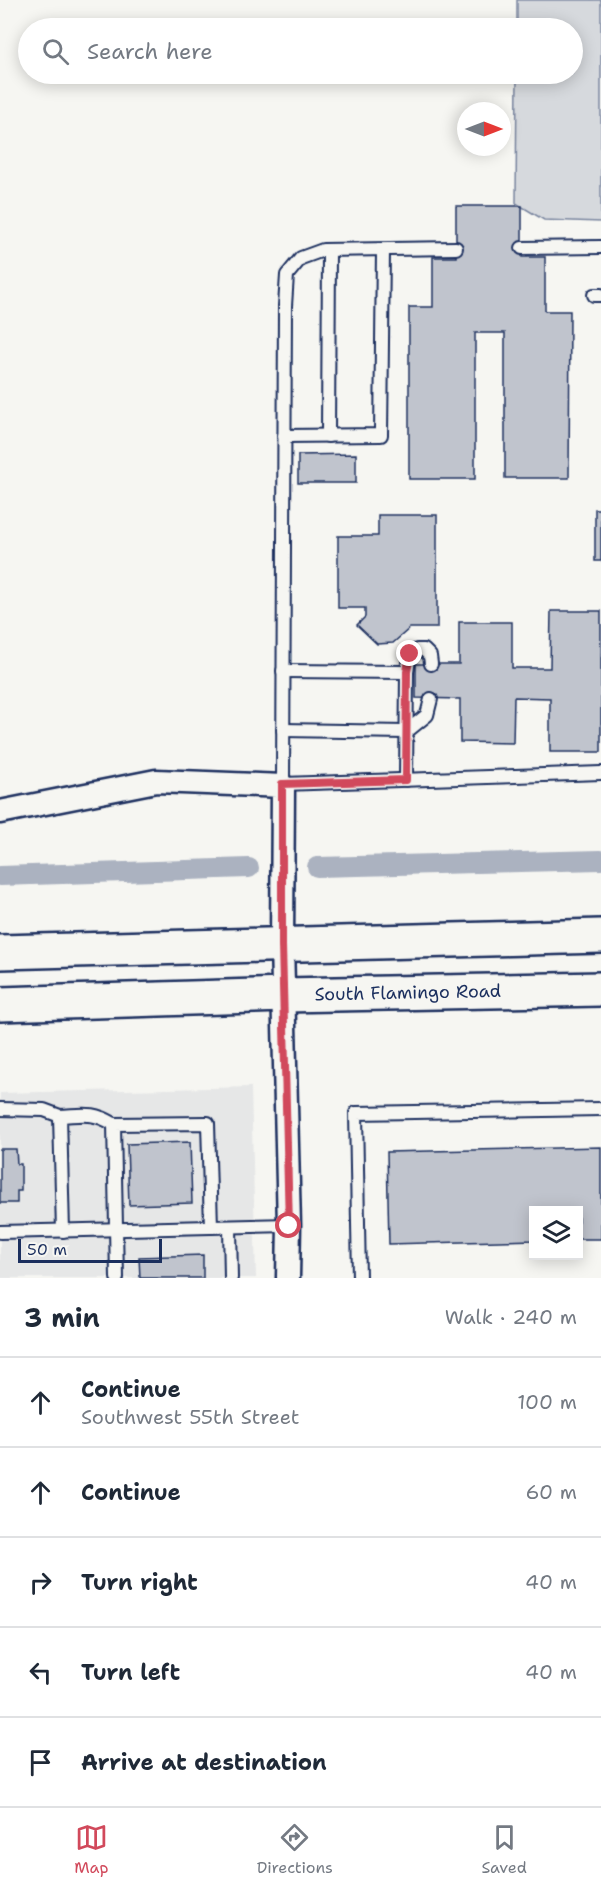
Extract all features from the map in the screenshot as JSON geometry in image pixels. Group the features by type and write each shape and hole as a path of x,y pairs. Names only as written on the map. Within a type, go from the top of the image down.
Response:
{"highway":[{"path":"0,952 601,936"},
{"name":"South Flamingo Road","path":"0,1004 601,988"}],"street":[{"path":"0,812 156,781 282,785 282,945 289,1226 288,1278"}],"lane":[{"path":"522,248 601,247"},
{"path":"456,248 323,250 301,258 287,275 282,785 601,773"},
{"path":"328,436 329,250"},
{"path":"284,436 381,435 383,250"},
{"path":"406,780 407,672 410,654 417,650 424,650 430,656 431,664"},
{"path":"283,671 407,672"},
{"path":"282,730 406,732 427,715 431,699"},
{"path":"0,1109 44,1110 60,1116 76,1113 94,1114 114,1124 208,1123 211,1227"},
{"path":"359,1278 356,1113 601,1109"},
{"path":"60,1116 63,1231"},
{"path":"114,1124 117,1278"},
{"path":"0,1232 289,1226"},
{"path":"231,1227 231,1278"}],"shaded area":[{"path":"517,0 601,0 601,222 544,220 516,203 517,84 583,84 583,18 517,18"},
{"path":"251,1087 256,1278 0,1278 0,1093"}],"building":[{"path":"456,206 522,206 522,257 545,257 545,311 570,311 569,478 505,478 505,333 475,333 475,479 409,479 409,307 433,307 433,257 456,257"},
{"path":"356,454 356,483 298,483 298,455"},
{"path":"595,509 601,509 601,561 595,561"},
{"path":"378,515 437,515 437,628 410,628 393,643 377,644 357,625 365,617 365,608 338,608 338,536 378,536"},
{"path":"551,611 601,611 601,752 550,752 550,698 514,697 513,743 460,742 460,699 416,698 416,664 459,664 459,622 512,622 512,668 550,668"},
{"path":"190,1142 192,1203 129,1205 127,1144"},
{"path":"601,1147 601,1239 583,1239 583,1206 529,1206 529,1240 389,1244 387,1152"},
{"path":"0,1149 16,1149 17,1164 21,1164 21,1191 17,1191 17,1203 0,1203"},
{"path":"203,1255 203,1278 140,1278 139,1257"}],"waterway":[{"path":"317,867 601,860"},
{"path":"0,876 249,868"}],"route":[{"path":"289,1226 282,945 282,784 406,780 407,672 410,654"}]}
